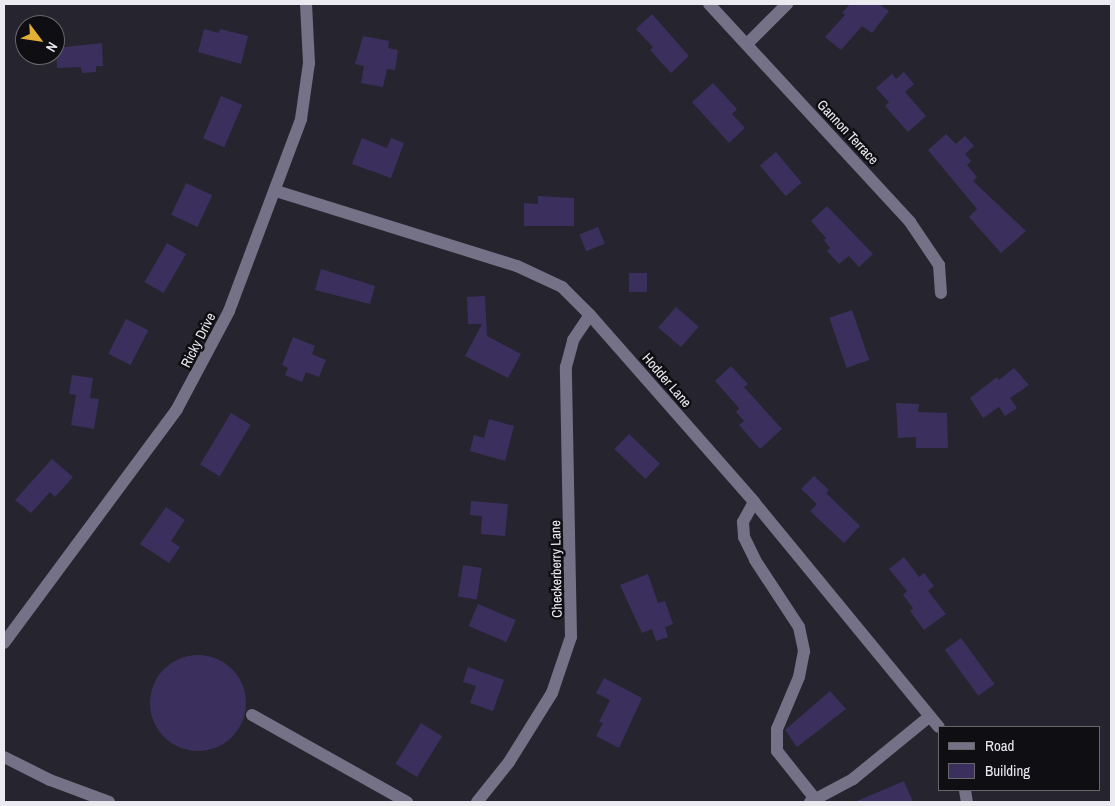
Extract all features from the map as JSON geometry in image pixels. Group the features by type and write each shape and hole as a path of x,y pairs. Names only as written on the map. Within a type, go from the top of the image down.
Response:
{"street":[{"name":"Ricky Drive","path":"4,643 177,409 229,312 294,144 306,90 310,37 306,4"},
{"name":"Gannon Terrace","path":"709,4 923,238 939,265 941,293"},
{"path":"747,44 787,4"},
{"name":"Hodder Lane","path":"276,191 537,273 562,287 590,315 754,502 938,727"},
{"name":"Checkerberry Lane","path":"477,802 508,762 552,693 571,638 566,367 573,340 590,315"},
{"path":"754,502 743,522 744,537 755,560 799,627 804,651 799,677 777,729 777,751 813,801 853,778 930,716"},
{"path":"252,715 407,802"},
{"path":"4,757 50,780 109,802"}],"building":[{"path":"850,4 879,4 889,11 872,33 862,26 841,50 825,37 845,15 842,13"},
{"path":"652,14 689,56 671,73 650,50 653,47 636,29"},
{"path":"204,29 219,33 220,29 248,36 241,64 198,52"},
{"path":"363,36 389,41 388,48 398,50 395,70 387,69 383,87 361,83 364,66 355,64"},
{"path":"102,43 103,66 96,66 96,72 82,73 81,67 57,68 57,65 65,65 65,47"},
{"path":"904,72 914,84 905,92 926,116 908,132 885,106 889,102 876,88 892,74 896,79"},
{"path":"713,83 737,109 732,114 745,128 729,143 692,102"},
{"path":"221,96 242,105 224,147 203,138"},
{"path":"946,134 956,144 965,136 974,146 965,154 971,161 967,165 977,177 973,181 1026,231 1001,253 969,217 977,209 928,150"},
{"path":"362,138 387,148 391,138 404,143 391,178 352,164"},
{"path":"776,152 802,183 786,196 760,165"},
{"path":"186,183 212,195 197,227 171,215"},
{"path":"538,196 574,198 574,226 524,226 524,203 538,204"},
{"path":"827,206 873,254 859,267 849,256 839,264 827,251 830,248 824,240 826,238 811,221"},
{"path":"598,227 605,244 586,251 579,234"},
{"path":"167,243 186,254 164,293 145,282"},
{"path":"321,269 375,286 370,304 315,290"},
{"path":"629,273 647,273 647,292 629,292"},
{"path":"485,296 487,336 521,354 508,378 465,356 482,324 468,324 467,297"},
{"path":"676,307 699,327 681,347 658,327"},
{"path":"852,310 869,360 847,368 829,318"},
{"path":"126,319 148,330 131,365 108,354"},
{"path":"293,337 315,346 312,354 326,360 319,377 306,372 302,382 285,375 288,368 282,365"},
{"path":"731,366 748,384 744,387 782,429 760,449 739,425 744,421 736,412 739,408 715,381"},
{"path":"1014,368 1029,385 1010,398 1017,408 1005,416 999,407 983,418 970,398 997,377 999,380"},
{"path":"72,375 93,378 90,398 99,399 94,429 71,425 76,395 69,394"},
{"path":"896,403 919,404 918,412 947,413 948,448 916,448 916,437 898,438"},
{"path":"231,413 251,425 220,476 200,464"},
{"path":"489,419 514,426 505,461 470,451 474,435 484,438"},
{"path":"629,434 660,464 645,479 614,449"},
{"path":"52,459 73,477 55,497 50,492 31,513 15,500"},
{"path":"814,476 829,490 826,493 860,526 844,543 810,511 817,504 801,489"},
{"path":"471,501 508,504 505,536 481,534 482,516 470,515"},
{"path":"166,507 185,520 171,541 180,547 169,563 140,544"},
{"path":"904,557 919,577 924,573 934,586 928,591 946,614 924,630 910,611 913,608 903,595 907,591 889,569"},
{"path":"463,565 482,568 477,600 458,597"},
{"path":"648,574 658,603 665,601 673,624 665,627 668,637 656,641 652,629 642,633 620,585"},
{"path":"478,604 516,620 506,642 469,626"},
{"path":"961,638 995,684 978,696 945,650"},
{"path":"198,655 216,659 232,669 242,685 246,703 242,721 232,737 216,747 198,751 180,747 164,737 154,721 150,703 154,685 164,669 180,659"},
{"path":"468,667 504,680 493,711 470,703 476,686 463,682"},
{"path":"604,678 642,698 619,748 596,736 603,723 599,722 610,700 596,693"},
{"path":"830,691 846,709 797,747 785,730"},
{"path":"421,723 442,736 417,777 396,764"},
{"path":"904,781 913,802 855,802"}]}
